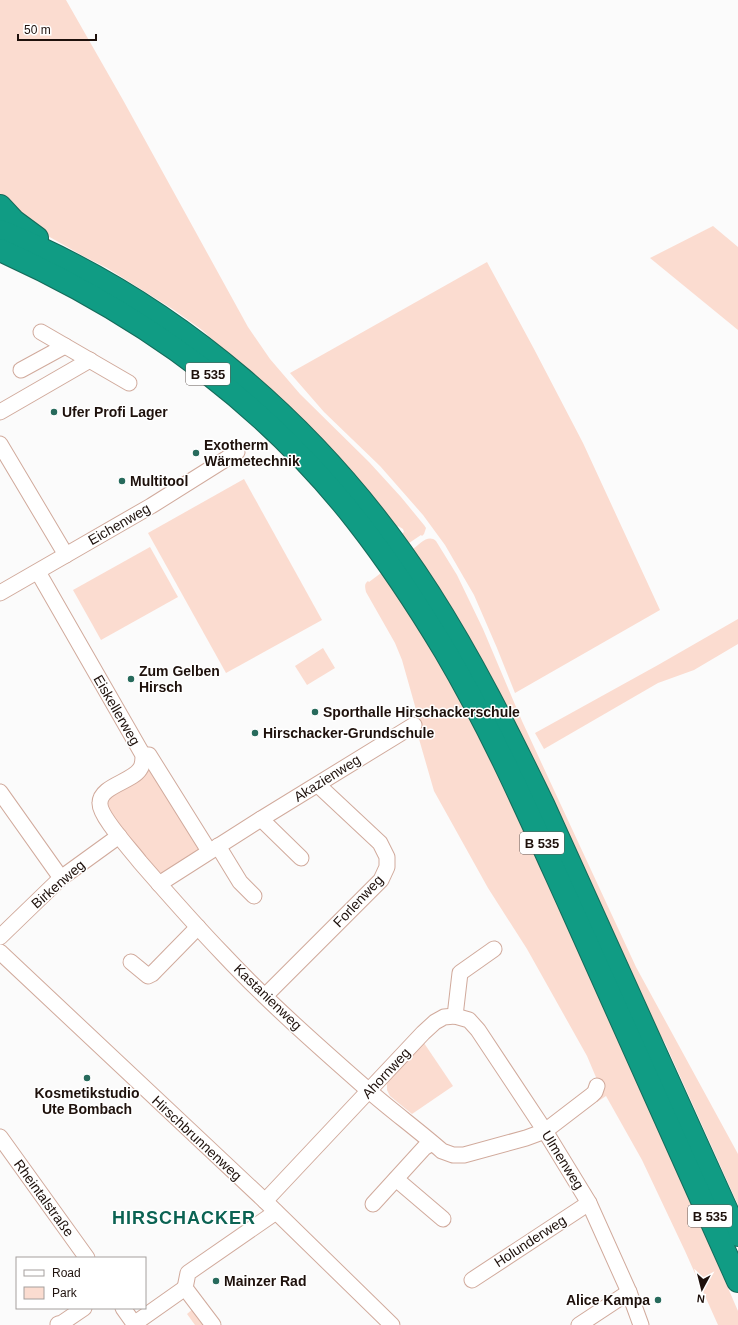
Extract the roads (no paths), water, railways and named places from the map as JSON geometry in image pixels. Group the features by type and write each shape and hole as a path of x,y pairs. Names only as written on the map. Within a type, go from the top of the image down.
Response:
{"highway":[{"path":"0,206 14,221 38,238 51,254"},
{"name":"B 535","path":"0,231 51,254 95,277 152,312 206,350 252,387 296,428 345,480 367,506 417,574 460,642 494,704 520,756 731,1209 738,1235"},
{"name":"B 535","path":"0,250 65,281 117,310 180,352 220,383 271,428 315,472 355,519 392,569 446,654 505,764 584,936 738,1281"}],"street":[{"path":"41,332 129,383"},
{"path":"21,370 65,346"},
{"path":"0,412 90,360"},
{"path":"0,445 66,555"},
{"name":"Eichenweg","path":"0,593 151,506 237,452"},
{"name":"Eiskellerweg","path":"38,572 143,755 141,768 136,774 108,789 99,802 101,810 119,836"},
{"name":"Akazienweg","path":"159,884 414,725"},
{"path":"143,755 149,755 214,849 240,882 254,896"},
{"name":"Forlenweg","path":"265,996 381,880 387,867 387,857 380,843 318,784"},
{"path":"0,792 61,878"},
{"path":"261,819 301,858"},
{"name":"Birkenweg","path":"0,937 61,878 119,836"},
{"name":"Kastanienweg","path":"119,836 159,884 198,927 265,996 369,1091 442,1151 453,1156 464,1155 526,1138 545,1131 592,1095 597,1086"},
{"path":"131,962 148,976 152,974 198,927"},
{"path":"455,1016 460,973 494,950"},
{"name":"Hirschbrunnenweg","path":"0,952 270,1206 392,1325"},
{"name":"Ahornweg","path":"185,1288 188,1273 270,1206 406,1050 435,1022 444,1017 455,1016"},
{"name":"Ulmenweg","path":"455,1016 469,1020 478,1030 545,1131 589,1203 629,1292 641,1325"},
{"name":"Rheintalstraße","path":"0,1137 86,1257"},
{"path":"373,1204 424,1148 432,1142"},
{"path":"396,1179 443,1219"},
{"name":"Holunderweg","path":"472,1280 589,1203"},
{"path":"124,1309 135,1325 185,1288 213,1325"},
{"path":"579,1325 629,1292"},
{"path":"58,1324 62,1323 83,1309"}],"place":[{"name":"Ufer Profi Lager","path":"54,412"},
{"name":"Exotherm Wärmetechnik","path":"196,453"},
{"name":"Multitool","path":"122,481"},
{"name":"Zum Gelben Hirsch","path":"131,679"},
{"name":"Sporthalle Hirschackerschule","path":"315,712"},
{"name":"Hirschacker-Grundschule","path":"255,733"},
{"name":"Kosmetikstudio Ute Bombach","path":"87,1078"},
{"name":"Mainzer Rad","path":"216,1281"},
{"name":"Alice Kampa","path":"658,1300"}],"district":[{"name":"HIRSCHACKER","path":"184,1218"}]}
